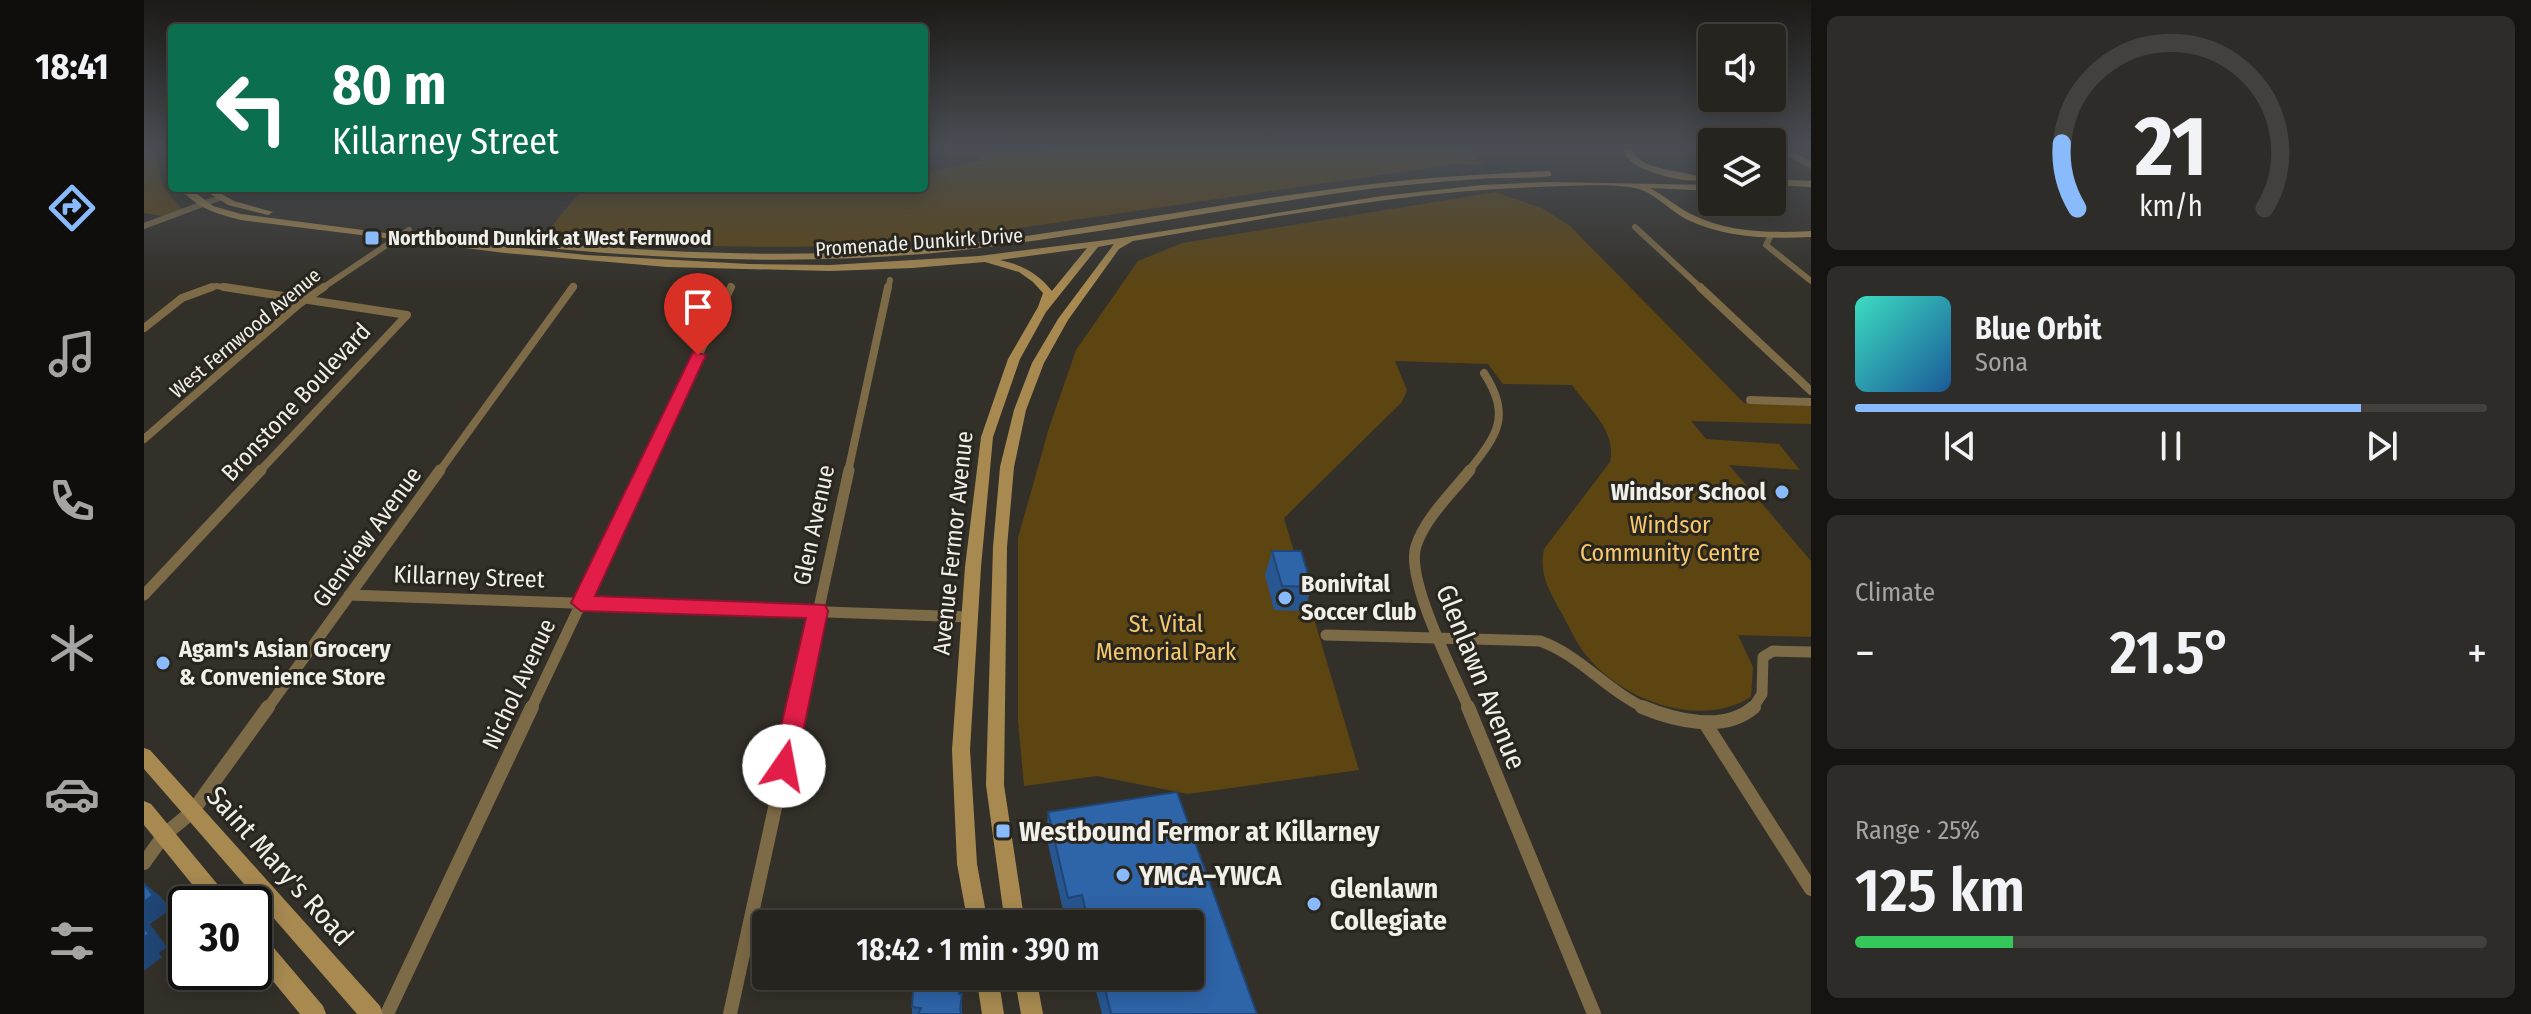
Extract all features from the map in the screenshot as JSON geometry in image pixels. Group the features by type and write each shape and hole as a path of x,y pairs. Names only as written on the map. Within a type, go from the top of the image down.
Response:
{"main road":[{"name":"Promenade Dunkirk Drive","path":"191,194 201,204 262,221 397,238 600,260 713,267 811,268 969,260 1095,243 1135,230 1350,194"},
{"name":"Promenade Dunkirk Drive","path":"214,194 279,214 578,248 721,257 909,252 1135,230 1416,194"},
{"path":"1655,194 1683,213 1713,226 1771,235 1811,234"},
{"path":"1670,194 1670,202"},
{"name":"Avenue Fermor Avenue","path":"1013,910 995,785 998,616 1007,467 1029,384 1050,340 1116,247 1135,230"},
{"name":"Avenue Fermor Avenue","path":"975,910 967,864 961,771 970,617 987,437 1008,375 1041,311 1095,243"},
{"path":"713,267 721,257"},
{"path":"969,260 1002,263 1038,279 1048,293 1041,311"},
{"path":"1008,375 1023,374 1029,384"},
{"name":"Saint Mary's Road","path":"144,756 372,1014"},
{"path":"144,810 206,886"},
{"path":"272,963 315,1014"},
{"path":"989,990 993,1014"},
{"path":"1028,990 1032,1014"}],"street":[{"path":"144,226 219,198"},
{"path":"1635,227 1811,391"},
{"name":"West Fernwood Avenue","path":"144,439 305,299 409,230"},
{"path":"1771,235 1766,245 1811,281"},
{"name":"Glen Avenue","path":"730,1014 890,280"},
{"path":"144,328 182,298 216,286 305,299"},
{"name":"Glenview Avenue","path":"144,863 164,835 192,812 574,286"},
{"name":"Nichol Avenue","path":"387,1014 731,287"},
{"name":"Bronstone Boulevard","path":"144,595 407,315 305,299"},
{"name":"Glenlawn Avenue","path":"1484,373 1501,399 1503,412 1494,439 1423,530 1415,548 1413,573 1594,1014"},
{"path":"1750,400 1811,402"},
{"name":"Killarney Street","path":"349,595 970,617"},
{"path":"1326,635 1540,641 1555,646 1624,697 1662,714 1705,723 1728,720 1752,710 1763,693 1763,657 1773,651 1811,652"},
{"path":"1705,723 1811,889"}],"green space":[{"path":"144,194 169,194 182,209 163,216 144,213"},
{"path":"578,194 1249,194 993,232 969,231 962,236 860,245 708,246 555,238 546,233"},
{"path":"1481,194 1502,194 1542,208 1570,226 1744,403 1811,405 1811,424 1691,421 1706,439 1779,444 1800,470 1729,465 1811,561 1811,637 1738,635 1753,667 1751,697 1730,706 1686,710 1641,697 1620,685 1602,671 1579,645 1549,589 1543,567 1544,549 1610,462 1609,440 1600,421 1572,385 1503,384 1488,364 1395,361 1407,390 1402,402 1284,518 1359,770 1188,794 1097,776 1024,786 1018,721 1018,538 1049,428 1076,350 1138,261 1182,243"}],"building":[{"path":"1272,551 1301,551 1312,587 1282,586"},
{"name":"YMCA–YWCA","path":"1177,792 1257,1014 1111,1014 1105,990 1204,990 1204,910 1086,910 1082,895 1068,898 1048,812"},
{"path":"144,884 153,895 144,902"},
{"path":"913,990 958,990 962,994 962,1014 918,1014 921,1008 912,1007"}],"place":[{"name":"Northbound Dunkirk at West Fernwood","path":"372,238"},
{"name":"Windsor School","path":"1782,492"},
{"name":"Bonivital Soccer Club","path":"1285,598"},
{"name":"Agam's Asian Grocery & Convenience Store","path":"163,663"},
{"name":"Westbound Fermor at Killarney","path":"1003,831"},
{"name":"YMCA–YWCA","path":"1123,875"},
{"name":"Glenlawn Collegiate","path":"1314,904"}],"route":[{"path":"698,355 581,603 818,611 784,766"}],"park label":[{"name":"Windsor Community Centre","path":"1670,539"},
{"name":"St. Vital Memorial Park","path":"1166,638"}]}
